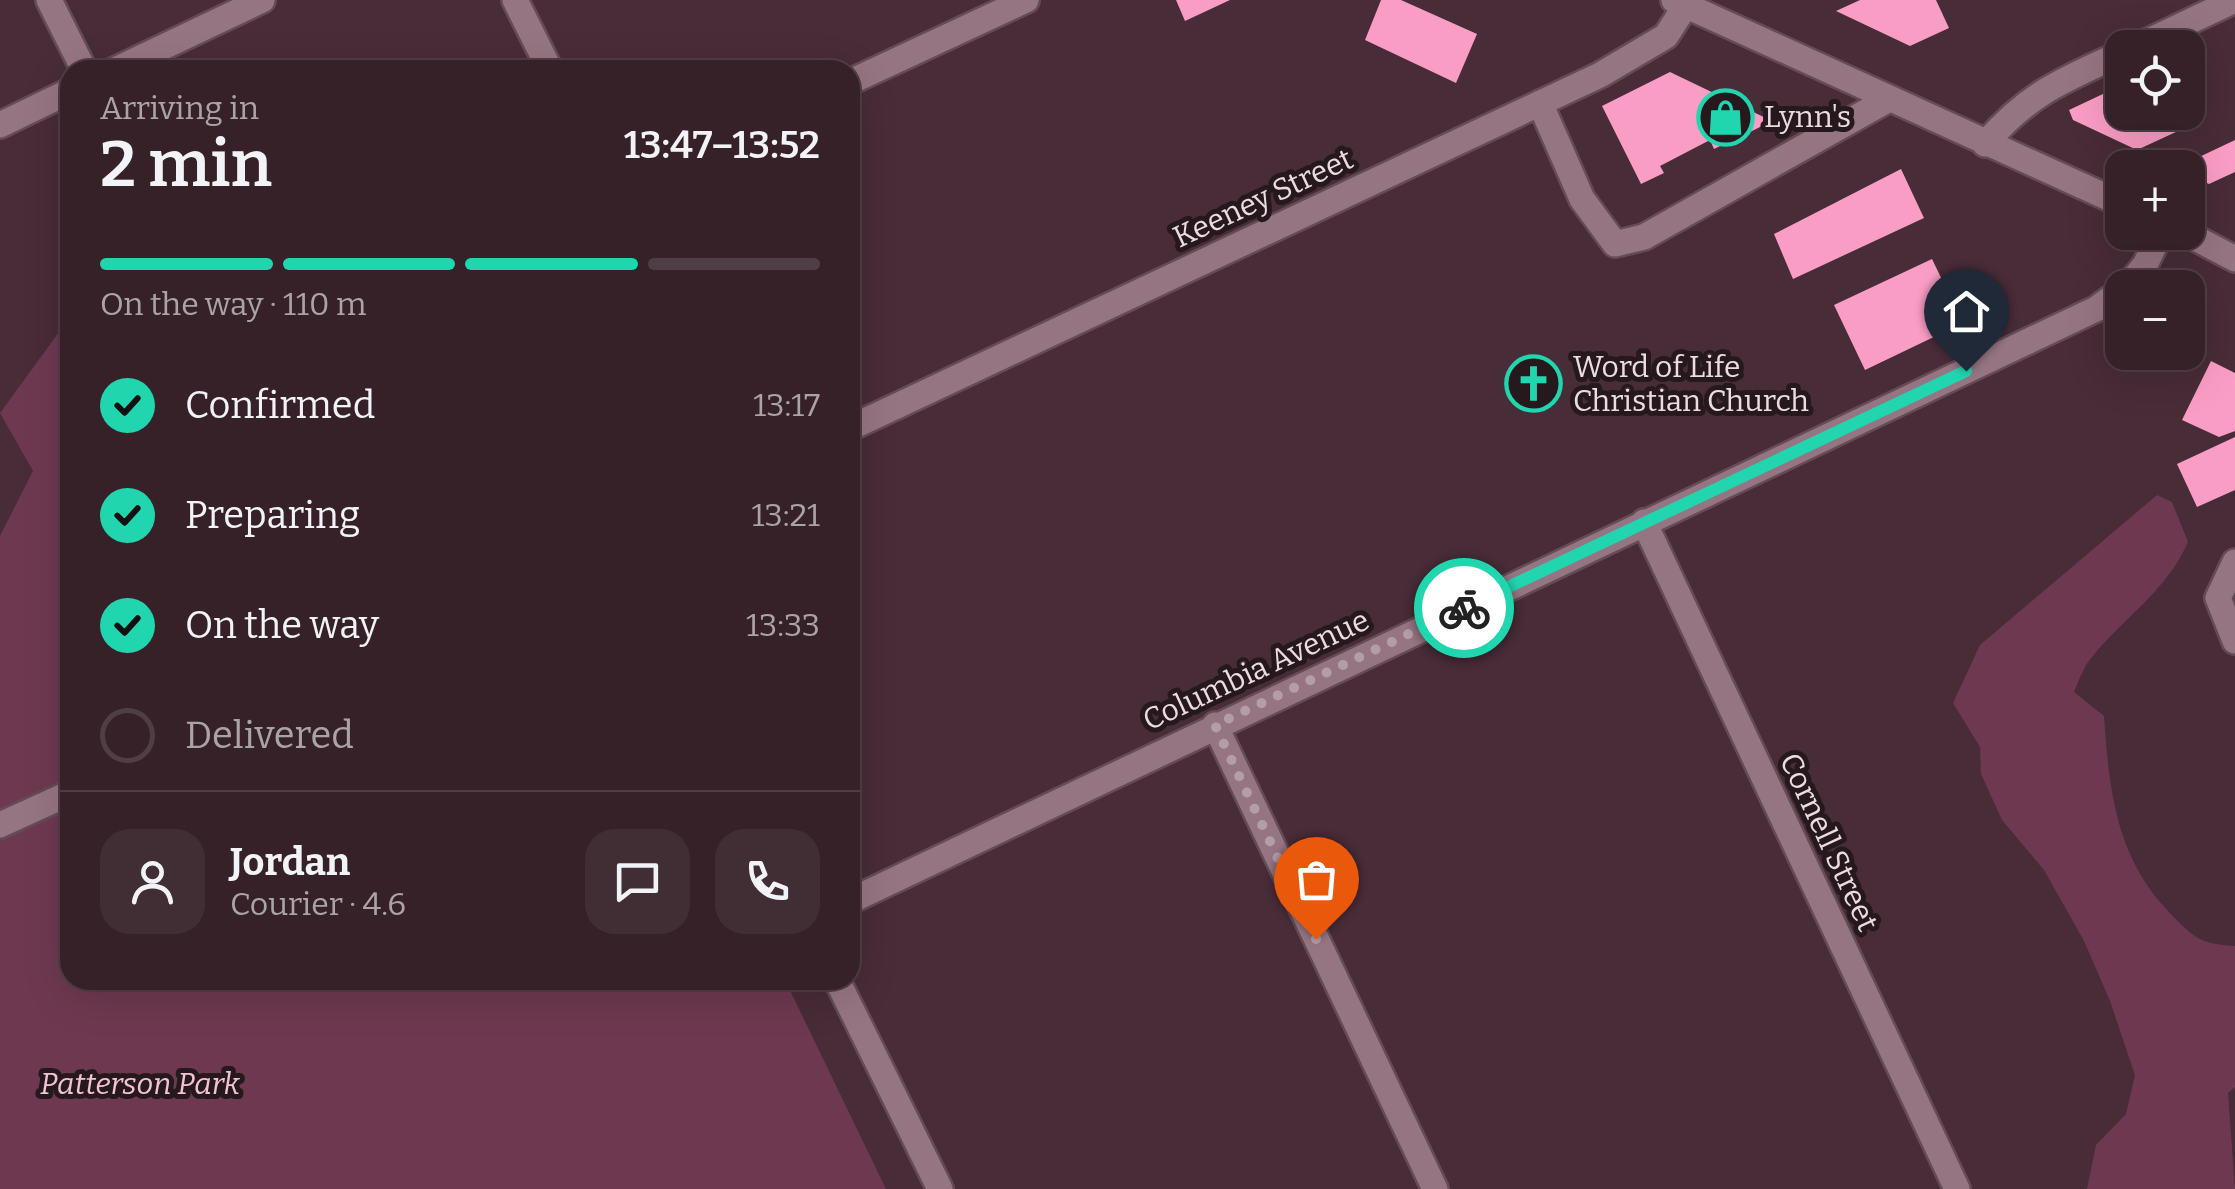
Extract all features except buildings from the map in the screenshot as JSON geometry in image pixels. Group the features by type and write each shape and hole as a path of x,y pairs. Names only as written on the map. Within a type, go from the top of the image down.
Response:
{"street":[{"path":"49,0 79,60"},
{"path":"136,60 262,0"},
{"path":"516,0 545,60"},
{"path":"860,77 1026,0"},
{"path":"2172,30 2235,0"},
{"path":"1680,3 2105,196"},
{"name":"Keeney Street","path":"860,423 1640,54 1666,36 1680,3"},
{"path":"1986,144 2015,110 2034,96 2105,61"},
{"path":"0,125 60,96"},
{"path":"1540,103 1582,200 1615,244 1644,237 1889,99"},
{"path":"2205,243 2235,258"},
{"name":"Columbia Avenue","path":"860,896 2105,303"},
{"name":"Cornell Street","path":"1644,522 1957,1189"},
{"path":"2235,562 2218,598 2235,641"},
{"path":"1215,725 1435,1189"},
{"path":"0,824 60,797"},
{"path":"842,990 940,1189"}],"green space":[{"name":"Patterson Park","path":"60,331 60,990 790,990 886,1189 0,1189 0,536 33,471 0,413"},
{"path":"2157,495 2172,502 2188,542 2157,590 2089,661 2074,692 2104,716 2118,821 2137,869 2151,891 2191,933 2213,943 2235,946 2235,1087 2228,1093 2235,1189 2087,1189 2096,1145 2126,1114 2135,1075 2084,941 2044,870 2002,820 1981,774 1980,747 1953,703 1980,645"}],"way so far":[{"path":"1316,939 1215,725 1464,608"}],"place":[{"name":"Lynn's","path":"1725,117"},
{"name":"Word of Life Christian Church","path":"1534,384"}],"route":[{"path":"1464,608 1966,371"}]}
